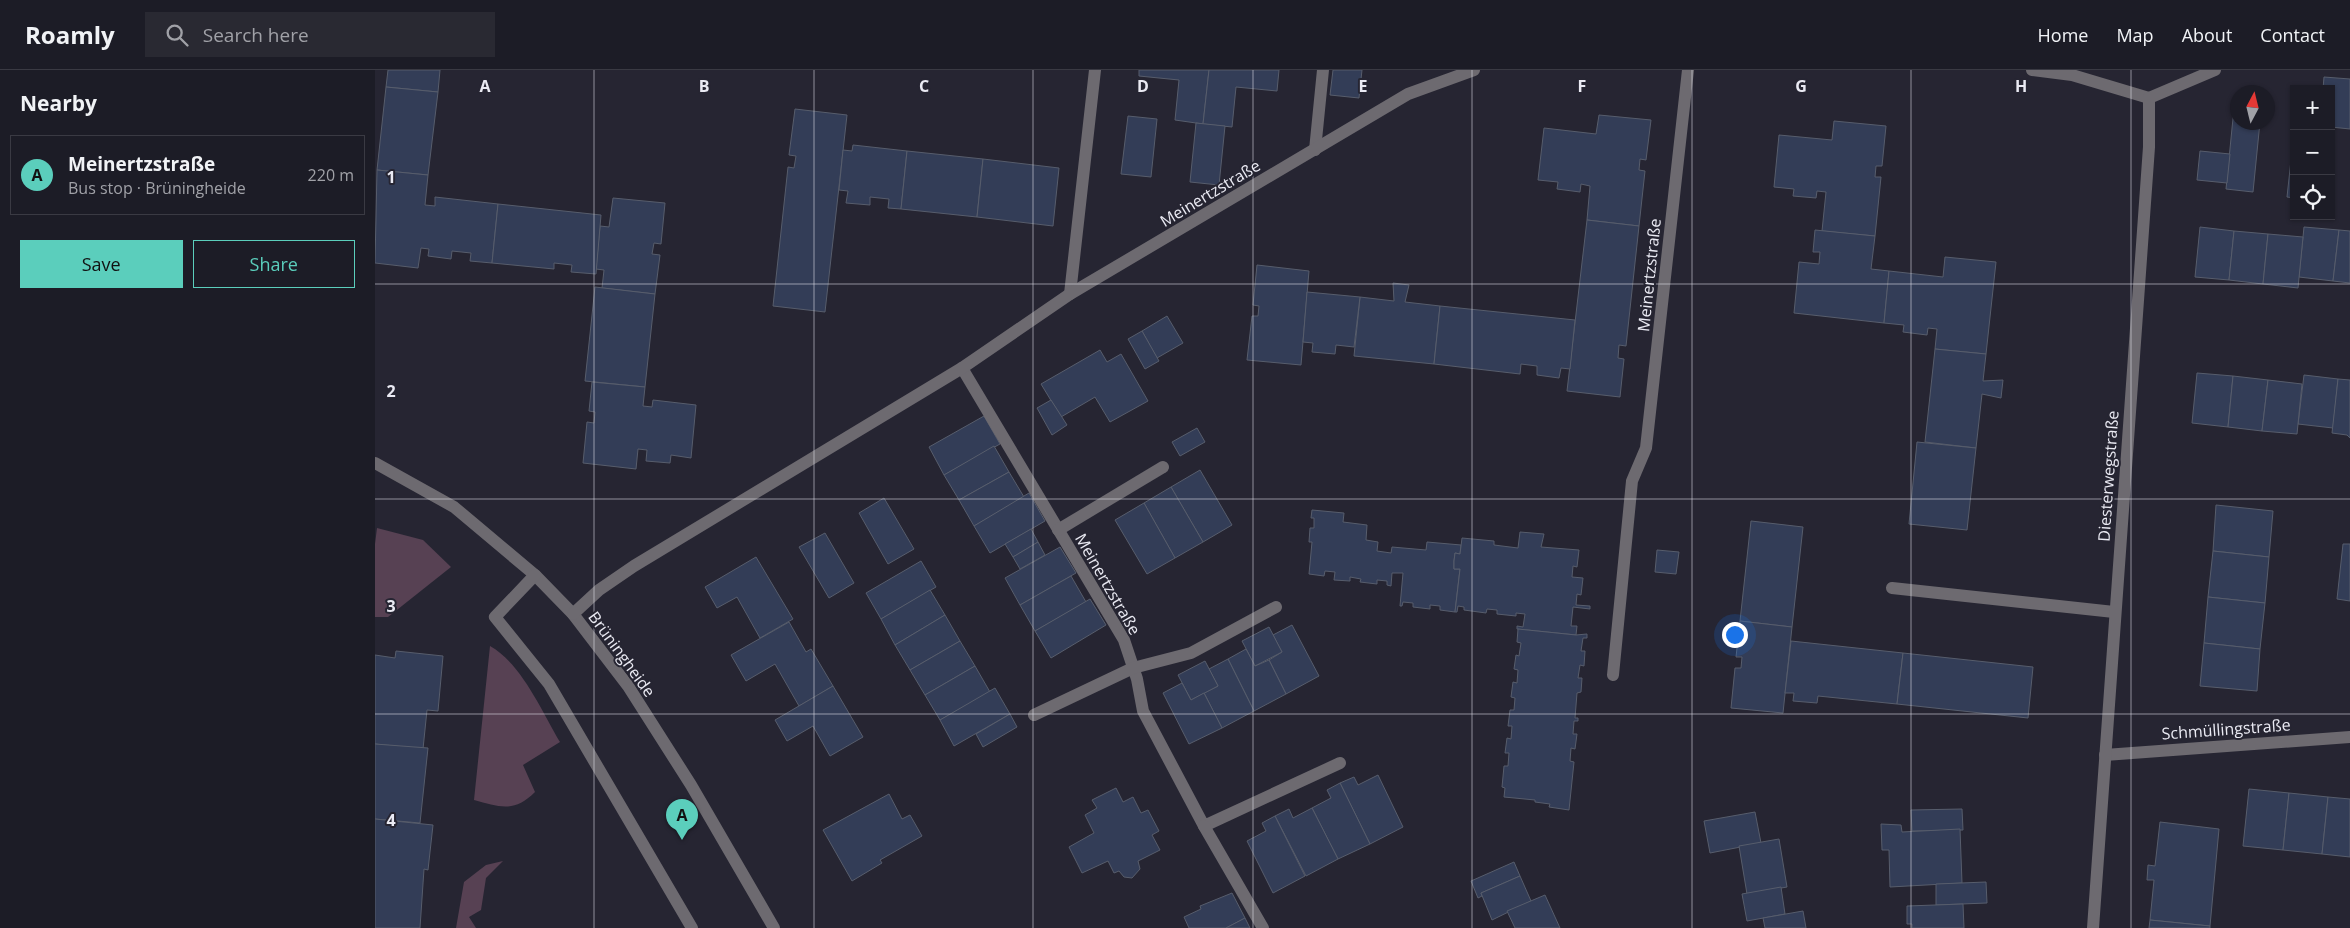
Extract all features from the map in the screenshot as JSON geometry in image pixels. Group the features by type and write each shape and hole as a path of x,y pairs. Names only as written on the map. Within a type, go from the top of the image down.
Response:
{"street":[{"path":"1070,294 1095,70"},
{"path":"1315,150 1323,70"},
{"name":"Meinertzstraße","path":"573,614 599,590 634,566 962,368 1070,294 1408,94 1473,70"},
{"name":"Meinertzstraße","path":"1613,676 1632,481 1646,448 1688,70"},
{"path":"2032,70 2071,75 2149,98 2215,70"},
{"name":"Diesterwegstraße","path":"2093,928 2114,612 2149,147 2149,98"},
{"name":"Meinertzstraße","path":"962,368 1124,640 1143,711 1204,826 1263,928"},
{"name":"Brüningheide","path":"375,463 454,507 535,575 573,614 628,686 691,786 774,928"},
{"path":"1058,530 1163,467"},
{"path":"535,575 495,617 549,684 692,928"},
{"path":"1892,588 2114,612"},
{"path":"1034,715 1133,668 1191,653 1276,607"},
{"name":"Schmüllingstraße","path":"2105,755 2350,737"},
{"path":"1204,826 1340,763"}],"shaded area":[{"path":"377,528 423,540 451,567 388,617 375,617 375,544"},
{"path":"490,646 512,664 521,676 560,742 523,765 535,792 527,799 513,806 492,805 474,800"},
{"path":"503,861 486,878 481,910 469,917 476,928 456,928 464,882 486,865"}],"building":[{"path":"388,70 440,70 438,92 386,87"},
{"path":"1139,70 1209,70 1203,124 1175,120 1179,80 1139,76"},
{"path":"1209,70 1279,70 1277,91 1236,87 1232,127 1203,124"},
{"path":"1333,70 1362,70 1359,98 1330,95"},
{"path":"2324,77 2350,79 2350,129 2335,127 2335,85 2323,85"},
{"path":"386,87 438,92 428,175 377,170"},
{"path":"795,109 847,115 825,312 773,306 788,167 794,168 796,156 789,155"},
{"path":"1599,115 1651,120 1646,160 1640,159 1639,170 1645,171 1639,226 1587,220 1590,186 1581,184 1580,192 1557,189 1558,182 1538,180 1544,128 1596,134"},
{"path":"1128,116 1157,119 1151,177 1121,174"},
{"path":"1834,121 1886,126 1882,166 1876,166 1875,177 1881,177 1875,236 1822,231 1826,192 1817,191 1816,198 1793,196 1794,189 1774,187 1779,135 1832,140"},
{"path":"1196,123 1225,126 1219,185 1190,182"},
{"path":"2232,130 2259,130 2253,192 2226,189"},
{"path":"853,145 907,151 901,209 888,208 889,199 870,197 870,205 846,203 848,191 839,190 843,150 852,151"},
{"path":"907,151 983,159 977,217 901,209"},
{"path":"2200,151 2230,154 2227,183 2197,180"},
{"path":"983,159 1059,168 1053,226 977,217"},
{"path":"2290,169 2290,197 2287,197"},
{"path":"377,170 428,175 425,205 435,206 435,197 498,204 492,263 470,261 471,253 452,251 451,259 428,256 429,249 421,248 418,268 375,263"},
{"path":"613,198 665,203 661,244 654,243 652,254 660,255 655,294 602,288 604,270 596,269 600,226 609,227"},
{"path":"498,204 601,215 596,274 571,272 572,265 554,263 554,269 492,263"},
{"path":"1587,220 1639,226 1626,346 1619,345 1618,358 1624,359 1620,397 1567,391"},
{"path":"2200,227 2234,231 2229,280 2195,277"},
{"path":"2304,227 2339,230 2333,281 2299,277"},
{"path":"1815,230 1875,236 1871,269 1889,271 1884,323 1794,313 1799,262 1819,264 1820,252 1813,252"},
{"path":"2339,230 2350,231 2350,283 2333,281"},
{"path":"2234,231 2268,234 2263,284 2229,280"},
{"path":"2268,234 2303,237 2298,288 2263,284"},
{"path":"1945,257 1996,262 1986,354 1935,349 1937,329 1928,328 1927,335 1903,332 1904,325 1884,323 1889,271 1943,277"},
{"path":"1257,265 1309,271 1301,365 1247,360 1252,316 1258,316 1259,306 1253,305"},
{"path":"1393,283 1409,285 1405,302 1440,306 1434,364 1354,356 1360,297 1394,301"},
{"path":"595,287 655,294 645,387 585,381"},
{"path":"1307,292 1360,297 1354,347 1336,345 1335,354 1312,352 1313,343 1303,342"},
{"path":"1440,306 1575,320 1570,369 1561,368 1559,378 1537,375 1537,366 1521,364 1520,374 1434,364"},
{"path":"1167,316 1183,343 1157,358 1142,331"},
{"path":"1142,331 1159,361 1145,369 1128,339"},
{"path":"1935,349 1986,354 1983,381 2003,380 2001,398 1982,394 1976,448 1925,442"},
{"path":"1100,350 1107,362 1121,354 1148,401 1110,422 1095,397 1061,417 1041,384"},
{"path":"2197,373 2233,376 2228,427 2192,423"},
{"path":"2304,375 2338,379 2333,428 2298,424"},
{"path":"2233,376 2268,380 2262,431 2228,427"},
{"path":"2338,379 2350,380 2350,438 2347,435 2332,433"},
{"path":"2268,380 2302,384 2297,434 2262,431"},
{"path":"592,382 645,387 643,406 652,407 653,400 696,405 691,458 671,455 670,463 646,461 647,450 638,449 636,469 583,463 587,422 594,423 595,412 589,411"},
{"path":"1051,400 1067,425 1052,435 1037,408"},
{"path":"984,416 1000,444 944,475 929,447"},
{"path":"1197,428 1205,442 1180,456 1172,442"},
{"path":"1917,442 1976,448 1967,530 1909,524"},
{"path":"994,446 1009,472 959,500 944,475"},
{"path":"1200,470 1232,525 1203,542 1171,487"},
{"path":"1009,472 1024,497 974,526 959,500"},
{"path":"1171,487 1203,542 1175,558 1144,503"},
{"path":"1029,493 1045,521 990,553 974,526"},
{"path":"884,498 914,549 888,564 859,513"},
{"path":"1144,503 1175,558 1147,574 1115,520"},
{"path":"2216,505 2273,511 2269,557 2213,551"},
{"path":"1312,510 1344,513 1343,522 1367,525 1366,540 1378,542 1377,551 1391,553 1392,547 1426,550 1427,542 1461,545 1460,554 1455,553 1454,561 1454,569 1460,569 1455,612 1440,610 1440,606 1430,605 1430,609 1413,607 1413,603 1403,602 1402,606 1400,606 1403,573 1392,573 1391,586 1387,585 1387,581 1377,580 1377,584 1360,582 1361,579 1350,577 1350,581 1334,580 1335,572 1325,571 1324,576 1309,574 1312,542 1309,542 1310,528 1314,528 1314,518 1311,518"},
{"path":"1751,521 1803,527 1792,627 1740,621"},
{"path":"1031,529 1038,542 1013,557 1005,544"},
{"path":"1520,532 1544,534 1541,547 1579,550 1577,567 1573,566 1572,577 1583,578 1581,595 1577,594 1576,605 1590,606 1590,609 1573,607 1571,626 1577,626 1576,635 1517,629 1517,626 1523,627 1525,614 1516,613 1516,616 1497,614 1497,610 1487,609 1486,613 1464,610 1464,607 1458,606 1457,612 1455,612 1460,569 1454,569 1454,561 1455,553 1460,554 1462,538 1494,541 1494,545 1518,548"},
{"path":"825,533 854,583 829,598 799,547"},
{"path":"1038,542 1045,555 1020,569 1013,557"},
{"path":"2343,544 2350,544 2350,601 2337,599"},
{"path":"1060,547 1076,573 1020,605 1005,578"},
{"path":"1657,550 1679,552 1676,574 1655,572"},
{"path":"2213,551 2269,557 2265,603 2208,597"},
{"path":"756,557 793,619 760,638 737,597 717,608 705,587"},
{"path":"921,561 936,587 881,619 866,593"},
{"path":"1071,576 1086,602 1035,631 1020,605"},
{"path":"930,590 945,615 895,645 881,619"},
{"path":"2208,597 2265,603 2260,649 2204,643"},
{"path":"1090,599 1106,625 1051,658 1035,631"},
{"path":"945,615 960,641 910,670 895,645"},
{"path":"1740,621 1792,627 1783,713 1731,708 1735,668 1741,668 1742,657 1736,657"},
{"path":"789,622 806,652 811,649 833,686 799,706 775,664 746,681 731,655"},
{"path":"1292,625 1319,676 1286,694 1269,660 1282,652 1273,635"},
{"path":"1269,627 1282,652 1255,666 1242,641"},
{"path":"1518,629 1576,635 1587,634 1587,638 1583,638 1581,651 1585,651 1584,666 1580,665 1578,678 1582,678 1581,692 1577,693 1575,718 1578,718 1578,721 1574,721 1573,734 1577,734 1575,749 1571,748 1570,761 1574,762 1569,810 1549,807 1550,804 1535,802 1535,800 1504,797 1505,788 1502,787 1504,766 1508,766 1509,753 1505,753 1507,738 1511,739 1512,726 1508,726 1510,710 1514,710 1515,698 1511,697 1513,682 1517,683 1518,670 1514,669 1516,655 1519,656 1521,643 1517,642"},
{"path":"960,641 975,666 925,695 910,670"},
{"path":"1791,641 1903,653 1897,704 1818,696 1817,703 1793,701 1794,693 1785,693"},
{"path":"2204,643 2260,649 2257,691 2200,686"},
{"path":"1246,649 1255,666 1269,660 1286,694 1254,711 1228,659"},
{"path":"396,651 443,656 438,711 427,710 423,749 375,744 375,655 395,658"},
{"path":"1903,653 2033,667 2028,718 1897,704"},
{"path":"1228,659 1254,711 1222,728 1204,693 1218,686 1209,669"},
{"path":"1205,661 1218,686 1191,700 1178,675"},
{"path":"975,666 990,692 940,720 925,695"},
{"path":"1182,683 1191,700 1204,693 1222,728 1189,744 1163,693"},
{"path":"833,686 863,737 830,756 813,726 787,741 775,720"},
{"path":"995,688 1010,714 954,746 940,720"},
{"path":"1010,714 1017,727 983,747 976,734"},
{"path":"375,744 428,748 420,823 375,819"},
{"path":"1378,775 1403,827 1370,844 1340,783 1354,777 1358,785"},
{"path":"1340,783 1370,844 1338,859 1312,808 1331,798 1327,790"},
{"path":"1116,788 1123,802 1133,797 1141,813 1148,810 1159,831 1152,835 1160,850 1138,861 1140,869 1132,878 1124,877 1119,871 1114,873 1108,861 1082,873 1069,847 1094,833 1085,815 1097,808 1092,800"},
{"path":"2249,789 2289,793 2283,850 2243,846"},
{"path":"2289,793 2328,797 2322,854 2283,850"},
{"path":"889,794 902,819 910,815 922,836 880,860 882,863 852,881 823,830"},
{"path":"2328,797 2350,799 2350,857 2322,854"},
{"path":"1312,808 1338,859 1306,876 1275,816 1289,809 1293,818"},
{"path":"1962,809 1963,830 1912,831 1911,810"},
{"path":"1755,812 1761,843 1710,853 1704,821"},
{"path":"1275,816 1305,876 1273,893 1247,841 1266,831 1262,823"},
{"path":"375,819 433,825 428,870 424,869 420,928 375,928"},
{"path":"2160,822 2219,829 2210,926 2150,920 2154,880 2147,880 2148,865 2155,866"},
{"path":"1881,824 1901,825 1902,832 1960,829 1962,883 1890,887 1889,850 1882,850"},
{"path":"1779,839 1787,887 1747,894 1739,846"},
{"path":"1514,862 1520,876 1481,893 1482,896 1478,898 1471,881"},
{"path":"1520,876 1531,901 1492,920 1481,893"},
{"path":"1986,882 1987,903 1936,905 1936,884"},
{"path":"1781,887 1785,914 1747,921 1742,894"},
{"path":"1232,893 1245,918 1226,928 1189,928 1184,917 1201,909 1200,906"},
{"path":"1545,895 1560,928 1515,928 1507,911"},
{"path":"1963,904 1964,928 1912,928 1912,924 1907,924 1907,906"},
{"path":"1803,911 1806,928 1765,928 1763,918"},
{"path":"1245,918 1250,928 1226,928"},
{"path":"2150,920 2210,926 2210,928 2149,928"}],"place":[{"name":"Meinertzstraße","path":"682,840"}]}
